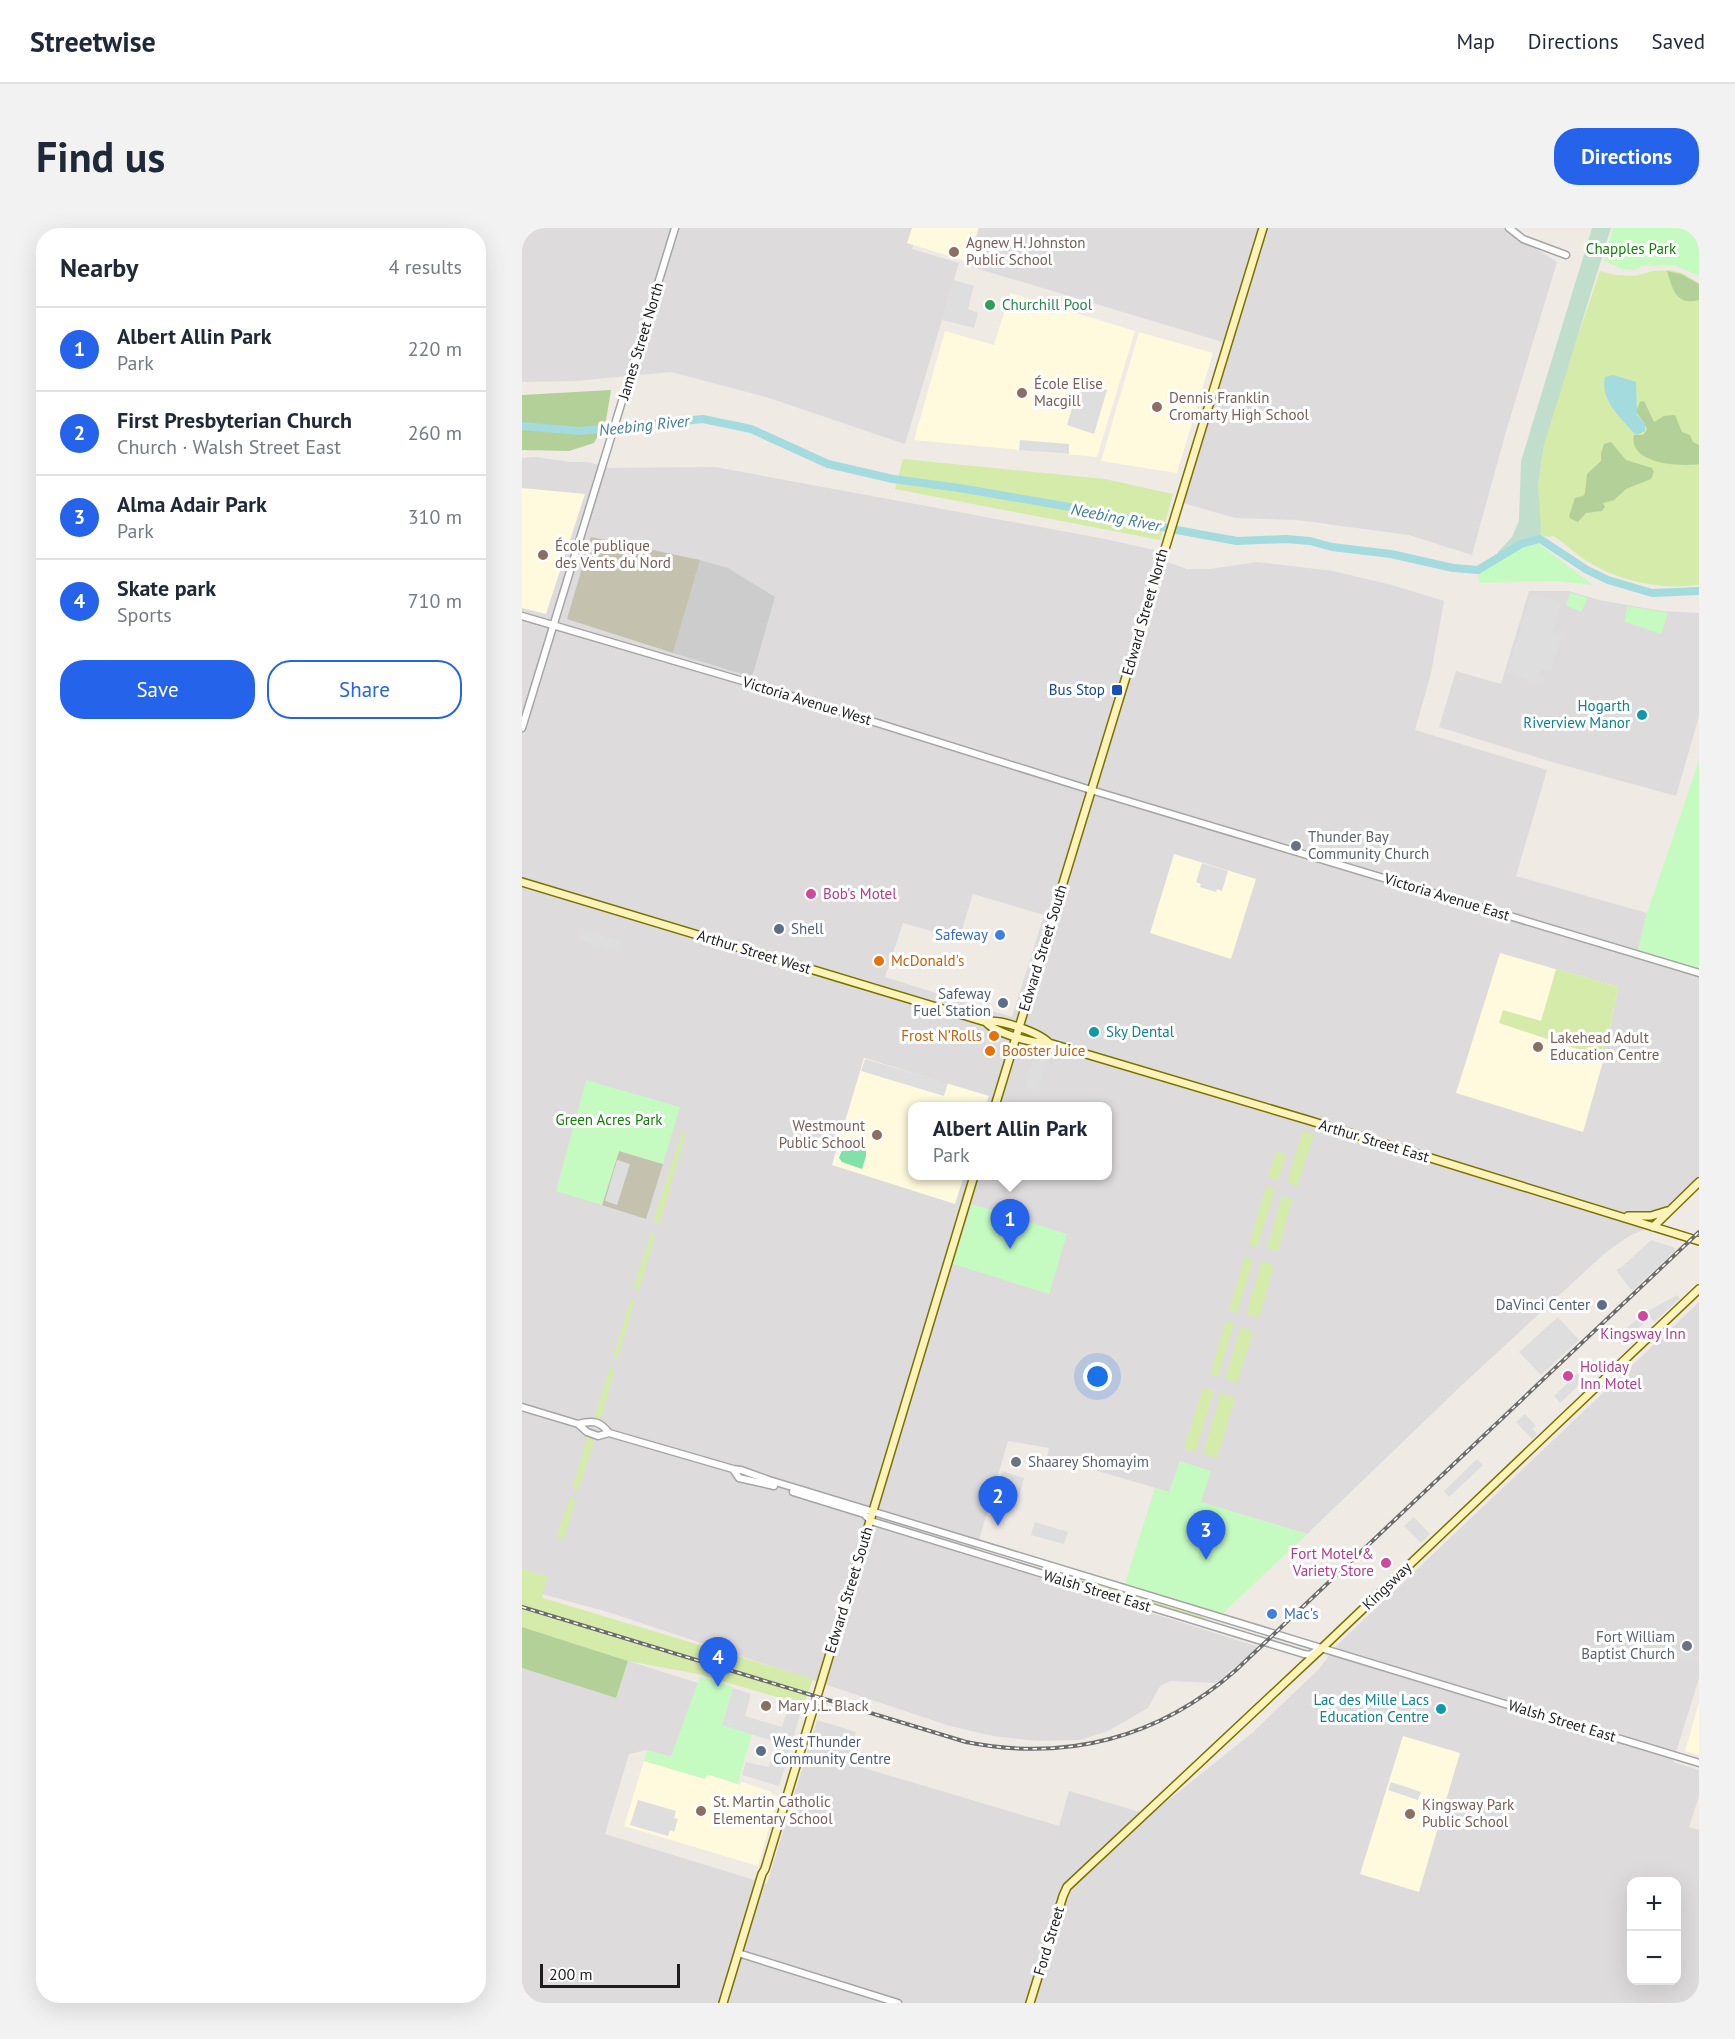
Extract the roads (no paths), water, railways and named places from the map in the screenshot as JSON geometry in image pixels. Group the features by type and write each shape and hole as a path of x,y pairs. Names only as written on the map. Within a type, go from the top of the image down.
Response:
{"main road":[{"name":"Edward Street North","path":"1091,790 1263,228"},
{"name":"Edward Street South","path":"996,1102 1091,790"},
{"name":"Arthur Street West","path":"522,882 986,1022 991,1028 1017,1032"},
{"name":"Arthur Street East","path":"1017,1032 1041,1043 1049,1043 1311,1121 1699,1241"},
{"name":"Edward Street South","path":"723,2003 973,1180"},
{"path":"1653,1227 1699,1182"},
{"path":"1616,1215 1651,1216 1670,1210"},
{"name":"Kingsway","path":"1074,1881 1698,1291"},
{"name":"Ford Street","path":"1029,2003 1063,1896 1067,1887 1074,1881"}],"street":[{"name":"James Street North","path":"522,728 675,228"},
{"path":"1509,228 1523,239 1566,255"},
{"name":"Victoria Avenue West","path":"522,616 808,701 1091,790"},
{"name":"Victoria Avenue East","path":"1091,790 1699,973"},
{"path":"522,1407 578,1424 587,1432 598,1436 609,1433 732,1469"},
{"path":"578,1424 591,1420 602,1424 609,1433"},
{"name":"Walsh Street East","path":"732,1469 1699,1763"},
{"name":"Walsh Street East","path":"732,1469 739,1478 768,1484 864,1514 871,1521 1304,1654 1310,1655 1322,1648"},
{"path":"738,1953 898,2003"}],"water":[{"path":"1613,375 1636,382 1637,415 1645,423 1645,431 1637,435 1608,401 1604,385 1605,377"}],"waterway":[{"name":"Neebing River","path":"522,426 579,431 703,419 751,429 828,464 893,479 1093,511 1237,541 1286,539 1310,541 1332,547 1391,554 1453,568 1478,570 1521,544 1540,539 1587,570 1608,580 1652,593 1699,591"}],"railway":[{"path":"522,1607 966,1742 1040,1749 1075,1746 1110,1739 1143,1728 1175,1713 1236,1670 1699,1232"}],"place":[{"name":"Agnew H. Johnston Public School","path":"954,252"},
{"name":"Churchill Pool","path":"990,305"},
{"name":"École Elise Macgill","path":"1022,393"},
{"name":"Dennis Franklin Cromarty High School","path":"1157,407"},
{"name":"École publique des Vents du Nord","path":"543,555"},
{"name":"Bus Stop","path":"1117,690"},
{"name":"Hogarth Riverview Manor","path":"1642,715"},
{"name":"Thunder Bay Community Church","path":"1296,846"},
{"name":"Bob's Motel","path":"811,894"},
{"name":"Shell","path":"779,929"},
{"name":"Safeway","path":"1000,935"},
{"name":"McDonald's","path":"879,961"},
{"name":"Safeway Fuel Station","path":"1003,1003"},
{"name":"Sky Dental","path":"1094,1032"},
{"name":"Frost N’Rolls","path":"994,1036"},
{"name":"Lakehead Adult Education Centre","path":"1538,1047"},
{"name":"Booster Juice","path":"990,1051"},
{"name":"Westmount Public School","path":"877,1135"},
{"name":"Albert Allin Park","path":"1010,1249"},
{"name":"DaVinci Center","path":"1602,1305"},
{"name":"Kingsway Inn","path":"1643,1316"},
{"name":"Holiday Inn Motel","path":"1568,1376"},
{"name":"Shaarey Shomayim","path":"1016,1462"},
{"name":"First Presbyterian Church","path":"998,1526"},
{"name":"Alma Adair Park","path":"1206,1560"},
{"name":"Fort Motel & Variety Store","path":"1386,1563"},
{"name":"Mac's","path":"1272,1614"},
{"name":"Fort William Baptist Church","path":"1687,1646"},
{"name":"Skate park","path":"718,1687"},
{"name":"Mary J.L. Black","path":"766,1706"},
{"name":"Lac des Mille Lacs Education Centre","path":"1441,1709"},
{"name":"West Thunder Community Centre","path":"761,1751"},
{"name":"St. Martin Catholic Elementary School","path":"701,1811"},
{"name":"Kingsway Park Public School","path":"1410,1814"}],"park label":[{"name":"Chapples Park","path":"1631,249"},
{"name":"Green Acres Park","path":"609,1120"}]}
